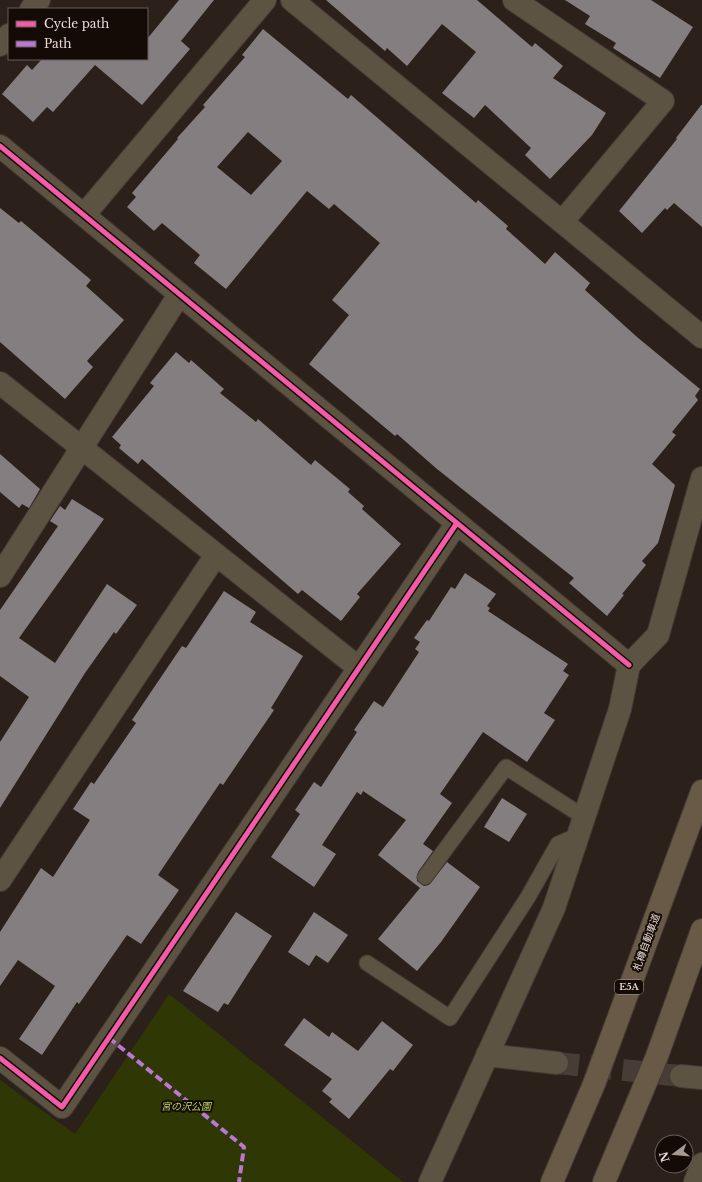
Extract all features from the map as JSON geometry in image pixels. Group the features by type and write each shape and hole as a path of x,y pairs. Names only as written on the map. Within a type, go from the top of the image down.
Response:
{"highway":[{"name":"札樽自動車道","path":"552,1182 594,1084 702,791"},
{"path":"604,1182 657,1056 702,930"}],"street":[{"path":"32,8 39,0"},
{"path":"84,215 265,0"},
{"path":"292,0 702,337"},
{"path":"514,0 663,101 562,222"},
{"path":"0,45 8,35"},
{"path":"0,146 629,665"},
{"path":"0,576 179,294"},
{"path":"0,383 358,668"},
{"path":"430,1182 554,908 620,709 629,665 658,635 702,478"},
{"path":"0,1058 62,1107 457,523"},
{"path":"0,880 216,555"},
{"path":"487,1055 557,1063"},
{"path":"695,1182 702,1164"}],"lane":[{"path":"367,963 450,1018 528,897 558,844 581,826 506,767 425,877"}],"green space":[{"name":"宮の沢公園","path":"169,994 403,1182 0,1182 0,1080 75,1134"}],"building":[{"path":"179,0 214,0 181,41 190,49 142,105 95,65 53,112 47,107 33,122 2,94 27,65 32,70 41,60 148,60 148,38"},
{"path":"326,0 477,0 532,47 535,43 563,66 553,78 606,113 592,135 550,179 525,155 531,148 485,105 474,118 442,93 476,52 442,24 407,66 387,48 385,51"},
{"path":"565,0 651,0 693,27 660,78 613,48 616,43 585,24 590,16"},
{"path":"263,29 348,99 351,95 476,203 478,200 508,226 506,229 545,264 555,252 590,283 585,290 637,337 700,389 695,396 698,400 672,432 676,435 652,464 675,485 658,543 642,561 646,565 622,594 624,595 607,616 569,583 574,578 437,469 397,434 395,436 309,364 349,315 332,300 380,243 334,204 329,209 307,191 226,289 194,263 200,255 162,223 154,231 127,207 136,197 132,193 178,139 177,138 205,107 203,105 245,57 242,55","holes":["248,132 282,161 251,195 217,167"]},
{"path":"702,104 702,227 674,203 667,210 665,208 642,233 619,211 677,139 676,138"},
{"path":"0,208 19,223 21,221 91,280 86,286 124,320 87,361 93,367 65,399 0,342"},
{"path":"176,352 189,363 191,360 224,389 220,393 256,422 258,419 311,465 315,460 350,489 348,492 364,506 362,509 401,544 357,594 360,597 341,621 302,590 298,594 142,459 138,464 119,448 121,445 112,437 154,386 150,383"},
{"path":"0,454 40,489 29,508 22,504 19,508 0,492"},
{"path":"72,499 104,519 19,638 55,663 107,584 137,605 116,634 114,632 85,673 0,808 0,742 29,697 0,676 0,610 58,526 50,521 60,506 65,510"},
{"path":"465,573 496,594 487,606 490,608 488,611 568,664 563,671 569,675 544,713 555,720 527,762 483,732 440,794 452,803 423,844 433,851 418,872 417,881 424,886 429,885 447,862 480,887 441,942 417,971 378,939 420,888 378,855 406,820 363,791 361,795 357,792 322,845 336,854 314,887 271,857 300,814 295,810 314,782 321,787 357,732 354,730 374,701 383,707 419,652 415,649 420,642 414,638 427,620 429,621 451,587 455,589"},
{"path":"224,591 256,612 250,622 303,656 271,708 274,710 223,785 220,783 158,875 179,890 141,944 127,935 79,1004 77,1002 42,1055 19,1039 55,986 18,960 0,986 0,932 41,868 53,877 90,820 73,809 91,782 94,784 136,723 132,720 182,646 186,648"},
{"path":"502,798 527,814 509,842 484,827"},
{"path":"236,912 272,936 228,1005 224,1003 218,1012 183,991"},
{"path":"314,912 348,935 328,963 316,955 309,966 288,952"},
{"path":"304,1018 329,1037 332,1032 358,1051 382,1021 413,1045 393,1071 390,1069 349,1119 329,1102 332,1099 322,1091 332,1079 284,1045"}],"tunnel":[{"path":"557,1063 681,1076"}],"marked path":[{"path":"109,1038 244,1147 239,1182"}],"cycle path":[{"path":"0,146 629,665"},
{"path":"0,1058 62,1107 457,523"}]}
